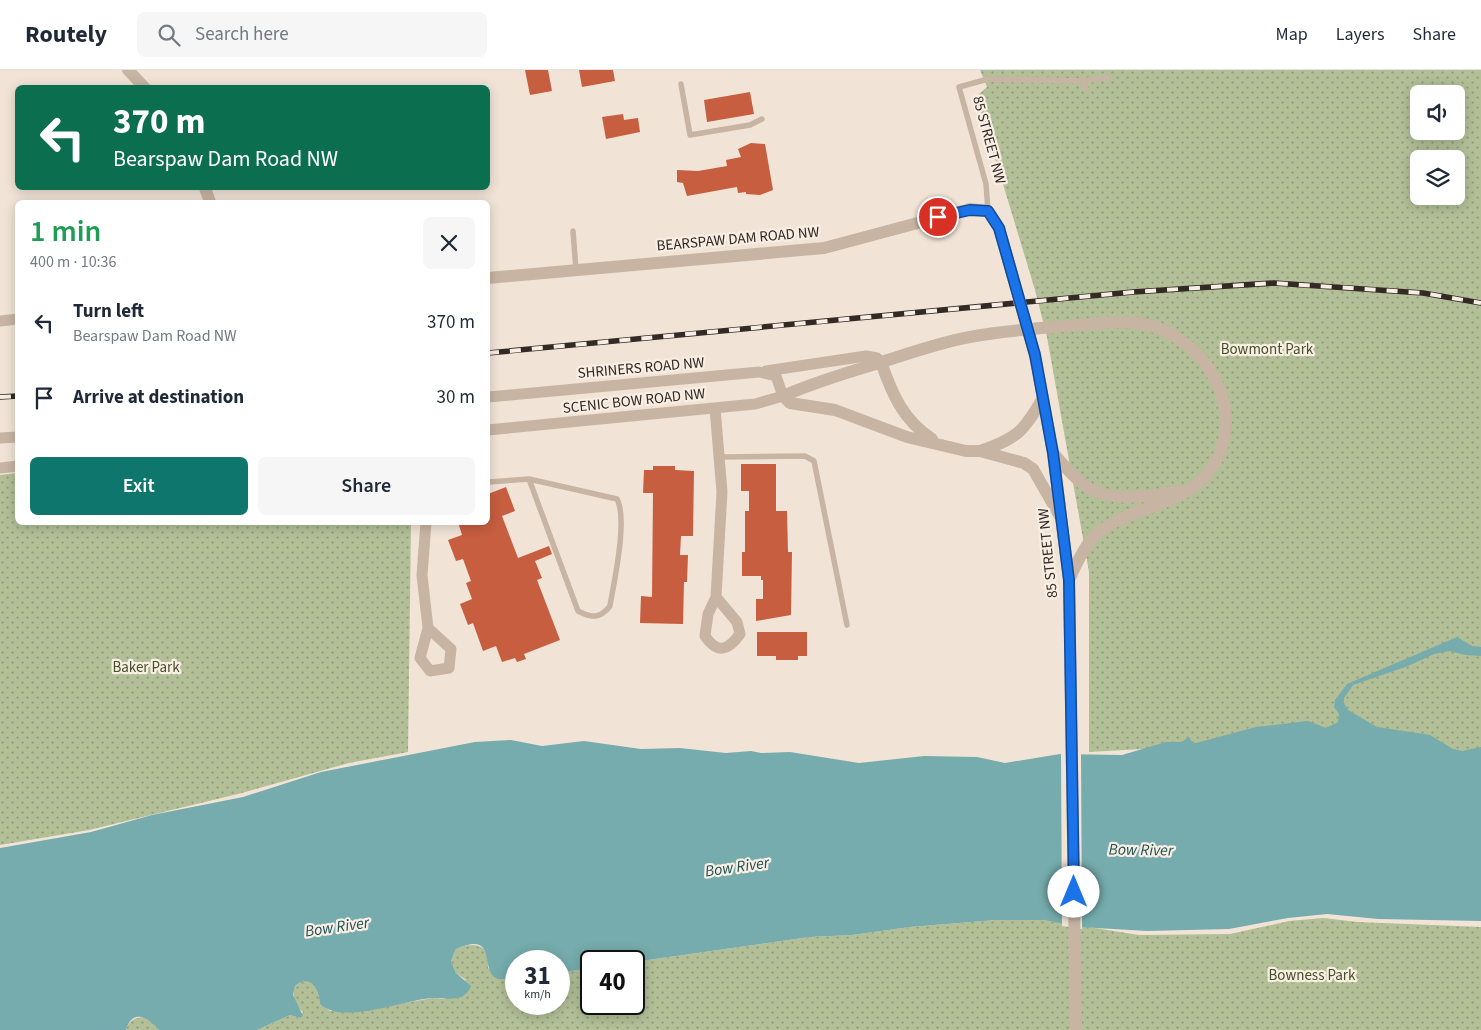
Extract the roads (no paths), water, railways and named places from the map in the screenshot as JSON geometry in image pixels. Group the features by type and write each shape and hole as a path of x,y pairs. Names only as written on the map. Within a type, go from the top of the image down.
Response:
{"street":[{"path":"128,70 142,85"},
{"name":"BEARSPAW DAM ROAD NW","path":"490,278 824,248 955,212 970,210 988,211"},
{"name":"85 STREET NW","path":"988,211 999,228 1035,355 1053,453 1069,580 1073,724 1076,1030"},
{"path":"0,321 15,319"},
{"path":"783,396 809,385 881,362 969,337 1006,331 1118,323 1144,324 1161,330 1182,342 1201,358 1218,385 1227,416 1226,431 1218,457 1208,473 1169,502 1111,524 1097,533 1083,551 1069,580"},
{"name":"SHRINERS ROAD NW","path":"490,397 759,372 866,356 876,358 881,362"},
{"path":"881,362 892,394 903,413 919,431 939,444"},
{"path":"759,372 776,376 783,396 790,403 835,410 907,437 966,451 980,451 1008,458 1033,470 1061,518"},
{"name":"SCENIC BOW ROAD NW","path":"490,430 755,404 783,396"},
{"path":"980,451 998,445 1017,435 1025,428 1043,398"},
{"path":"716,408 722,492 716,597"},
{"path":"0,438 15,437"},
{"path":"1053,453 1084,486 1104,495 1140,496 1187,490"},
{"path":"0,468 15,466"},
{"path":"426,525 422,575 428,628"}],"lane":[{"path":"1086,89 1082,81 1107,78"},
{"name":"85 STREET NW","path":"988,211 986,184 959,87 988,79 1082,81"},
{"path":"681,84 690,135 750,125 762,120"},
{"path":"572,231 576,270"},
{"path":"720,457 805,456 814,461 847,625"},
{"path":"490,482 529,479 617,499 622,507 621,522 610,606 604,614 590,617 578,611 529,479"}],"water":[{"name":"Bow River","path":"1457,637 1472,646 1481,647 1481,656 1449,651 1434,654 1408,666 1353,685 1344,698 1344,703 1348,710 1377,727 1430,735 1453,749 1462,751 1481,747 1481,921 1378,919 1327,914 1288,918 1229,929 1147,931 1080,927 1044,920 996,920 910,927 852,935 810,937 645,960 645,950 580,950 580,970 570,971 570,950 505,950 505,980 503,980 491,974 483,948 478,944 469,944 456,949 451,961 456,973 471,986 466,994 458,998 422,999 375,1010 343,1012 330,1010 320,1004 316,989 310,982 306,981 295,986 293,995 303,1016 300,1018 290,1015 257,1030 159,1030 146,1018 136,1017 132,1019 126,1030 0,1030 0,848 91,832 152,815 243,797 321,772 475,742 511,740 542,746 584,741 641,749 680,748 726,753 751,751 761,753 790,752 859,763 924,756 977,757 1005,763 1060,754 1122,755 1166,742 1182,742 1189,737 1192,742 1196,743 1256,727 1308,721 1326,728 1338,722 1339,714 1334,707 1335,700 1347,684"}],"railway":[{"path":"490,353 1133,292 1274,283 1423,293 1481,303"},
{"path":"0,397 15,396"}],"park label":[{"name":"Bowmont Park","path":"1267,349"},
{"name":"Baker Park","path":"146,667"},
{"name":"Bowness Park","path":"1312,975"}]}
